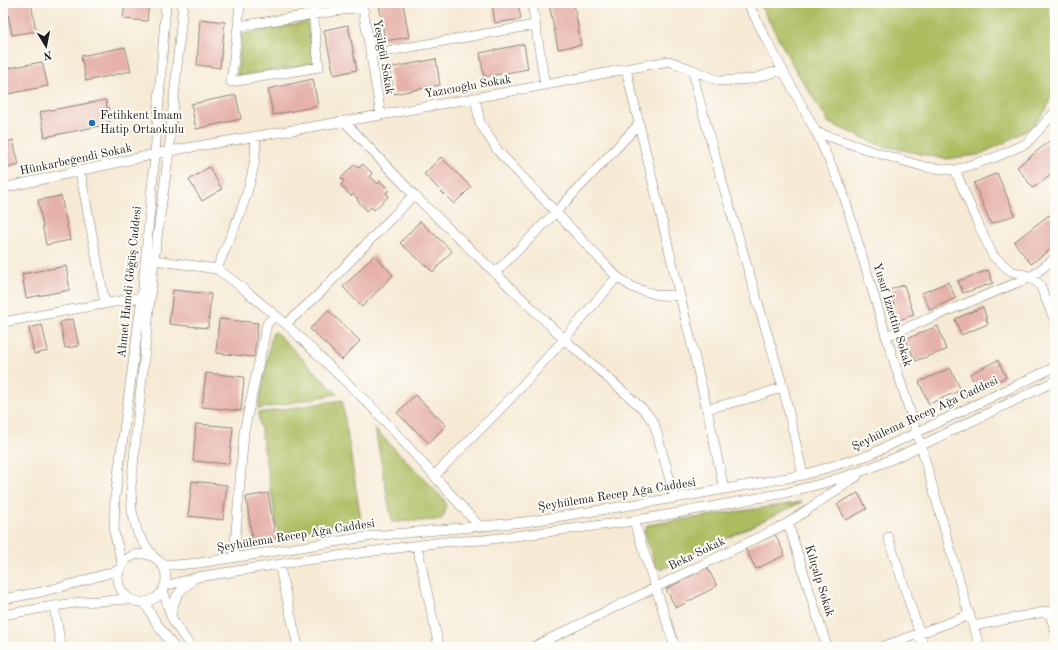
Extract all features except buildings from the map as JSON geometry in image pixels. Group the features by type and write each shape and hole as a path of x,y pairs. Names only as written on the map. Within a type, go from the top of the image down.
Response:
{"street":[{"name":"Ahmet Hamdi Göğüş Caddesi","path":"120,566 114,532 115,497 142,297 155,155 166,3"},
{"name":"Ahmet Hamdi Göğüş Caddesi","path":"153,556 138,534 132,511 131,488 154,260 169,151 182,3"},
{"path":"240,3 230,82 320,67 312,3"},
{"path":"532,3 545,85"},
{"name":"Yusuf İzzettin Sokak","path":"748,3 816,132 842,189 921,446 980,647"},
{"path":"238,26 313,15 362,5"},
{"name":"Yeşilgül Sokak","path":"362,5 381,115"},
{"path":"371,54 535,25"},
{"name":"Yazıcıoğlu Sokak","path":"155,155 169,151 381,115 669,61 719,81 752,79 782,70"},
{"path":"626,69 707,409 724,489"},
{"path":"693,70 697,91 721,178 783,387 803,475"},
{"path":"474,98 480,123 498,151 616,277 634,288 658,295 680,296"},
{"path":"816,132 874,152 926,167 955,170 996,157 1027,143 1055,112"},
{"path":"344,121 414,195 564,339 643,409 654,423 675,498"},
{"path":"496,273 639,124"},
{"path":"217,269 250,184 255,162 256,136"},
{"name":"Hünkarbeğendi Sokak","path":"3,188 155,155"},
{"path":"955,170 993,256 1011,271 1029,276 1040,285 1055,321"},
{"path":"80,171 105,304"},
{"path":"286,324 318,295 414,195"},
{"path":"886,336 1031,277 1055,258"},
{"path":"154,260 217,269 275,315 375,410 480,526"},
{"path":"434,476 512,398 616,277"},
{"path":"3,322 142,297"},
{"path":"234,557 244,432 267,324 275,315"},
{"name":"Şeyhülema Recep Ağa Caddesi","path":"162,564 177,565 199,563 372,536 525,522 675,498 803,475 869,455 1055,367"},
{"name":"Şeyhülema Recep Ağa Caddesi","path":"164,588 198,577 279,564 443,542 490,539 634,521 785,493 865,470 895,458 1055,381"},
{"path":"707,409 754,397 783,387"},
{"name":"Beka Sokak","path":"533,647 788,523 865,470"},
{"path":"634,521 675,647"},
{"name":"Kılıçalp Sokak","path":"788,523 827,647"},
{"path":"888,537 924,647"},
{"path":"417,546 439,647"},
{"path":"3,599 76,584 120,566 129,557 136,554 153,556 162,564 166,575 164,588 171,616 191,647"},
{"path":"279,564 298,647"},
{"path":"120,566 117,574 118,584 122,592 136,602 144,602 155,598 164,588"},
{"path":"171,616 174,601 182,589 198,577"},
{"path":"3,614 82,602 129,598"},
{"path":"144,602 157,624 174,647"},
{"path":"54,606 61,647"},
{"path":"973,626 1049,611 1055,630"},
{"path":"882,647 970,616"}],"green space":[{"path":"759,3 1047,3 1055,35 1055,72 1054,86 1047,109 1032,127 1004,143 978,155 945,159 879,145 829,123 795,69"},
{"path":"307,22 314,64 237,76 242,34"},
{"path":"276,332 337,394 258,409 272,334"},
{"path":"342,400 361,520 278,534 258,413"},
{"path":"375,429 444,499 446,510 441,520 392,522"},
{"path":"802,502 663,569 656,568 644,532 647,525"}],"place":[{"name":"Fetihkent İmam Hatip Ortaokulu","path":"92,123"}]}
